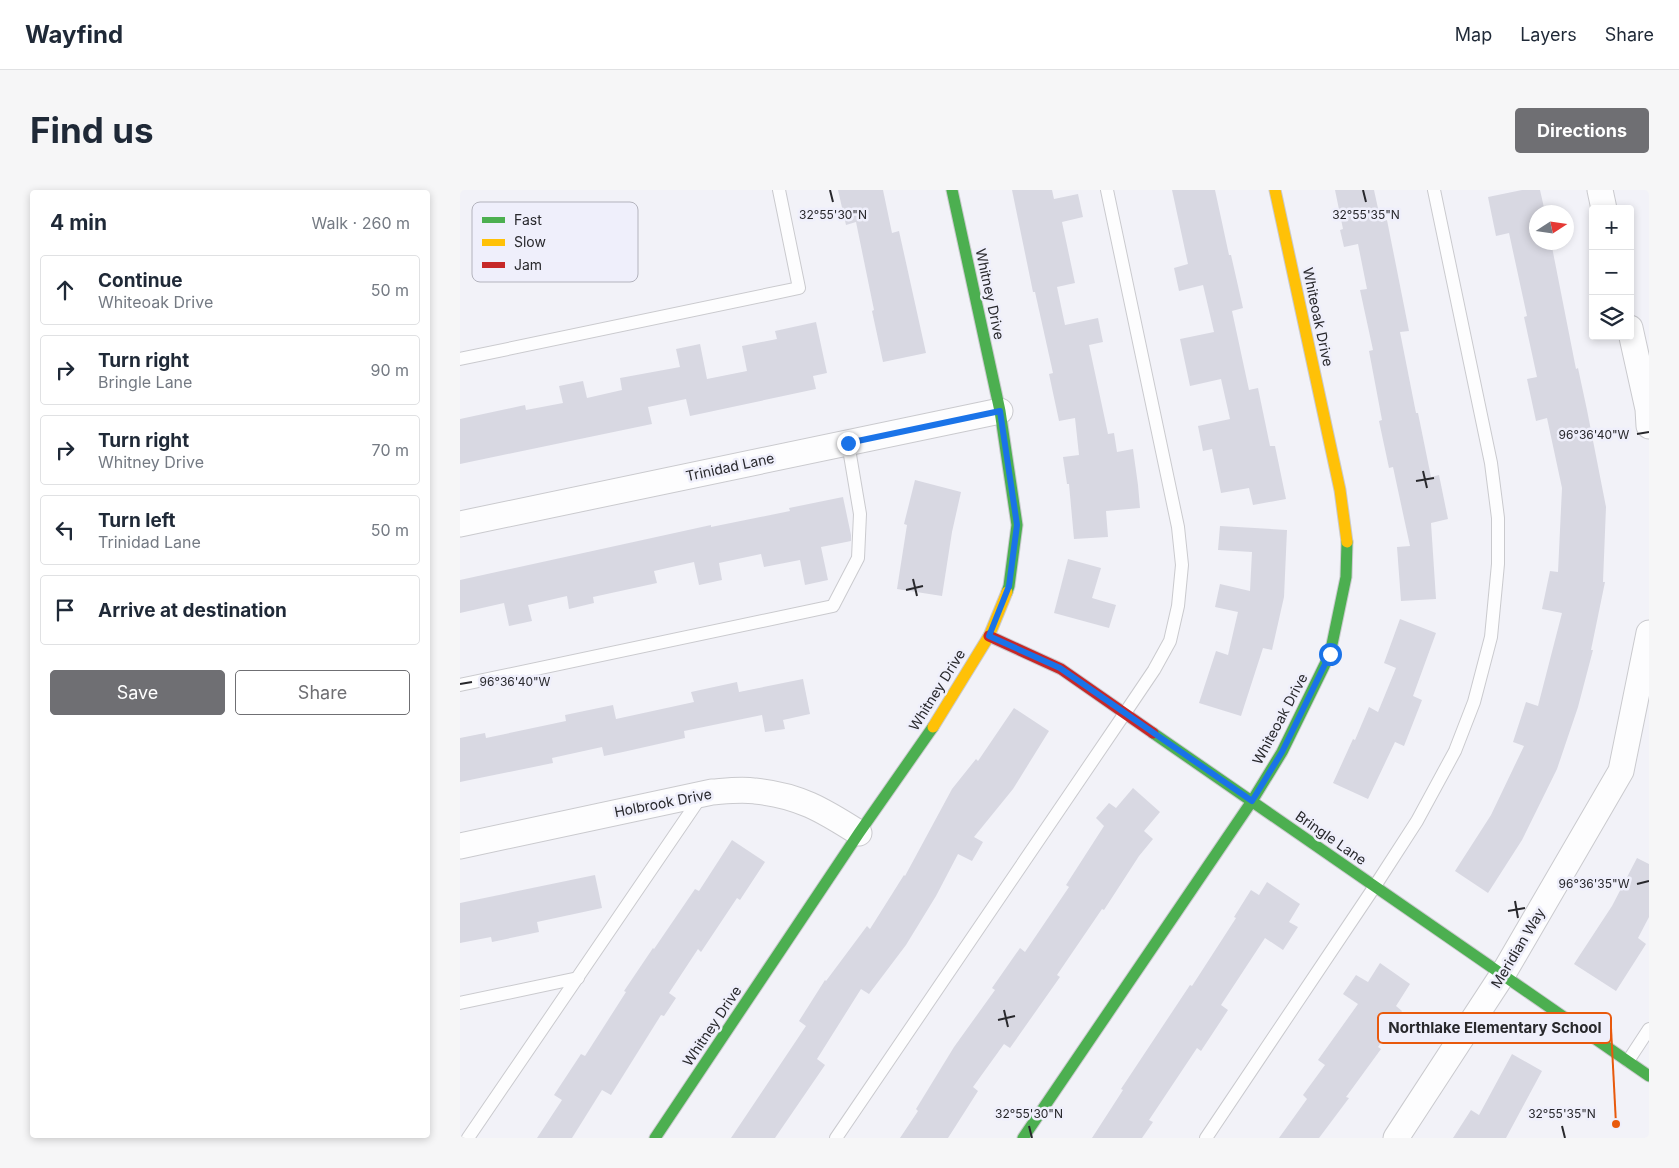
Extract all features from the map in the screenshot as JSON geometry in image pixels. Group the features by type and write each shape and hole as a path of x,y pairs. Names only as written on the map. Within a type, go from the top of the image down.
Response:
{"street":[{"name":"Whitney Drive","path":"655,1138 859,833 927,736 989,636 1009,586 1017,525 1000,411 952,190"},
{"name":"Whiteoak Drive","path":"1023,1138 1252,801 1282,752 1330,654 1346,577 1347,555 1340,490 1275,190"},
{"path":"1600,190 1603,205"},
{"path":"1633,340 1648,409 1649,426"},
{"name":"Trinidad Lane","path":"460,524 1000,411"},
{"name":"Meridian Way","path":"1396,1138 1503,974 1620,771 1649,633"},
{"name":"Bringle Lane","path":"989,636 1060,668 1649,1076"},
{"name":"Holbrook Drive","path":"460,846 704,794 753,790 788,796 822,810 859,833"}],"lane":[{"path":"460,359 799,288 779,190"},
{"path":"836,1138 1154,670 1170,641 1178,606 1182,565 1178,527 1107,190"},
{"path":"1206,1138 1417,821 1455,751 1474,702 1491,637 1498,564 1498,518 1491,463 1434,190"},
{"path":"460,685 833,606 858,558 860,514 848,443"},
{"path":"468,1138 704,794"},
{"path":"460,1003 578,978"},
{"path":"1628,1061 1649,1029"}],"building":[{"path":"838,190 883,190 892,233 899,231 926,353 883,362 856,222 846,225"},
{"path":"1012,190 1052,190 1054,199 1078,194 1083,217 1062,222 1075,283 1057,287 1065,325 1098,318 1103,342 1089,345 1108,434 1114,433 1117,452 1133,449 1138,485 1140,508 1106,511 1108,537 1074,539 1069,484 1067,484 1063,457 1079,455 1075,418 1059,421 1049,374 1053,373 1035,292 1033,292"},
{"path":"1172,190 1215,190 1243,308 1232,311 1249,390 1258,388 1270,446 1275,446 1286,499 1253,505 1249,488 1221,493 1212,449 1203,451 1198,426 1230,419 1221,379 1190,386 1180,339 1214,332 1203,285 1179,291 1174,268 1188,264"},
{"path":"1335,190 1374,190 1381,222 1387,220 1409,331 1400,332 1416,413 1418,413 1431,477 1439,475 1448,519 1431,523 1436,599 1401,601 1397,547 1410,546 1393,467 1389,468 1379,421 1382,420 1369,351 1373,350 1360,290 1367,289 1358,244 1344,247 1340,230 1343,229"},
{"path":"1522,190 1540,190 1543,205 1529,205 1529,250 1553,250 1606,507 1603,582 1605,582 1591,650 1593,650 1578,707 1557,769 1522,840 1488,893 1455,871 1491,815 1524,746 1513,742 1526,702 1538,706 1562,613 1542,609 1550,571 1558,572 1562,488 1547,418 1536,421 1527,379 1537,377 1524,317 1527,316 1509,233 1496,236 1488,197"},
{"path":"816,322 827,373 813,376 816,389 690,416 686,399 648,407 652,424 460,464 460,419 525,405 526,410 563,403 559,386 583,381 587,398 622,390 620,378 680,367 676,349 700,344 707,379 747,371 742,346 777,339 775,331"},
{"path":"915,480 961,492 952,532 942,596 897,589 907,525 904,524"},
{"path":"843,497 851,541 821,547 828,580 805,585 800,560 764,567 761,554 719,563 722,580 699,585 694,562 654,571 657,583 593,597 594,603 569,609 567,596 528,605 532,621 509,626 504,603 460,613 460,580 711,525 711,527 790,511 789,508"},
{"path":"1220,526 1287,530 1284,597 1272,650 1263,648 1241,716 1199,703 1216,651 1228,655 1238,612 1215,607 1220,584 1250,591 1252,552 1218,550"},
{"path":"1068,559 1101,568 1092,598 1116,605 1109,628 1054,613"},
{"path":"1400,619 1436,633 1413,696 1422,700 1404,746 1395,742 1368,799 1333,783 1369,707 1378,712 1396,668 1384,663"},
{"path":"803,679 810,714 783,720 785,729 765,732 762,715 684,731 685,738 623,752 604,756 602,747 552,758 553,763 460,782 460,738 485,733 486,738 566,721 565,715 613,705 616,719 694,702 691,692 737,682 739,692"},
{"path":"1014,708 1049,731 1013,789 974,837 983,842 972,861 958,854 936,896 906,945 869,994 861,989 817,1059 825,1065 775,1138 731,1138 806,1026 799,1021 825,980 867,926 870,929 905,876 952,789 976,759 978,761"},
{"path":"1133,788 1160,812 1144,831 1153,839 1139,856 1104,910 1102,909 1057,975 1060,977 1010,1048 1004,1044 973,1087 978,1091 948,1138 900,1138 918,1111 916,1109 954,1047 995,990 992,988 1020,948 1025,952 1069,887 1066,885 1104,826 1096,818 1109,803 1116,808"},
{"path":"732,840 765,862 740,900 737,898 701,952 698,949 669,993 676,998 664,1016 661,1015 611,1095 602,1090 572,1138 537,1138 562,1100 554,1095 581,1054 585,1056 626,992 624,991 653,948 695,889 699,891"},
{"path":"1637,858 1649,864 1649,917 1638,938 1646,944 1616,991 1574,964 1612,906"},
{"path":"595,875 602,908 537,922 539,932 492,942 491,937 460,943 460,903"},
{"path":"1267,882 1300,904 1289,922 1298,927 1283,950 1265,938 1221,1005 1228,1010 1201,1051 1197,1048 1149,1120 1153,1122 1142,1138 1092,1138 1123,1090 1121,1089 1236,918 1234,917 1251,890 1259,895"},
{"path":"1380,963 1410,984 1396,1006 1402,1011 1378,1047 1381,1049 1346,1097 1349,1098 1319,1138 1279,1138 1307,1099 1303,1095 1325,1065 1318,1060 1358,1004 1343,994 1356,975 1368,982"},
{"path":"1512,1054 1542,1071 1506,1138 1453,1138 1471,1110 1479,1115"}],"traffic: fast":[{"path":"952,190 1000,411 1017,525 1007,592"},
{"path":"1023,1138 1252,801 1282,752 1330,654 1346,577 1347,542"},
{"path":"655,1138 859,833 933,727"},
{"path":"1153,733 1649,1076"}],"traffic: slow":[{"path":"1275,190 1340,490 1347,542"},
{"path":"933,727 989,636 1007,592"}],"traffic: jam":[{"path":"989,636 1061,669 1153,733"}],"place":[{"name":"Northlake Elementary School","path":"1616,1124"}],"route":[{"path":"848,443 1000,411 1017,525 1009,586 989,636 1060,668 1252,801 1282,752 1330,654"}]}
